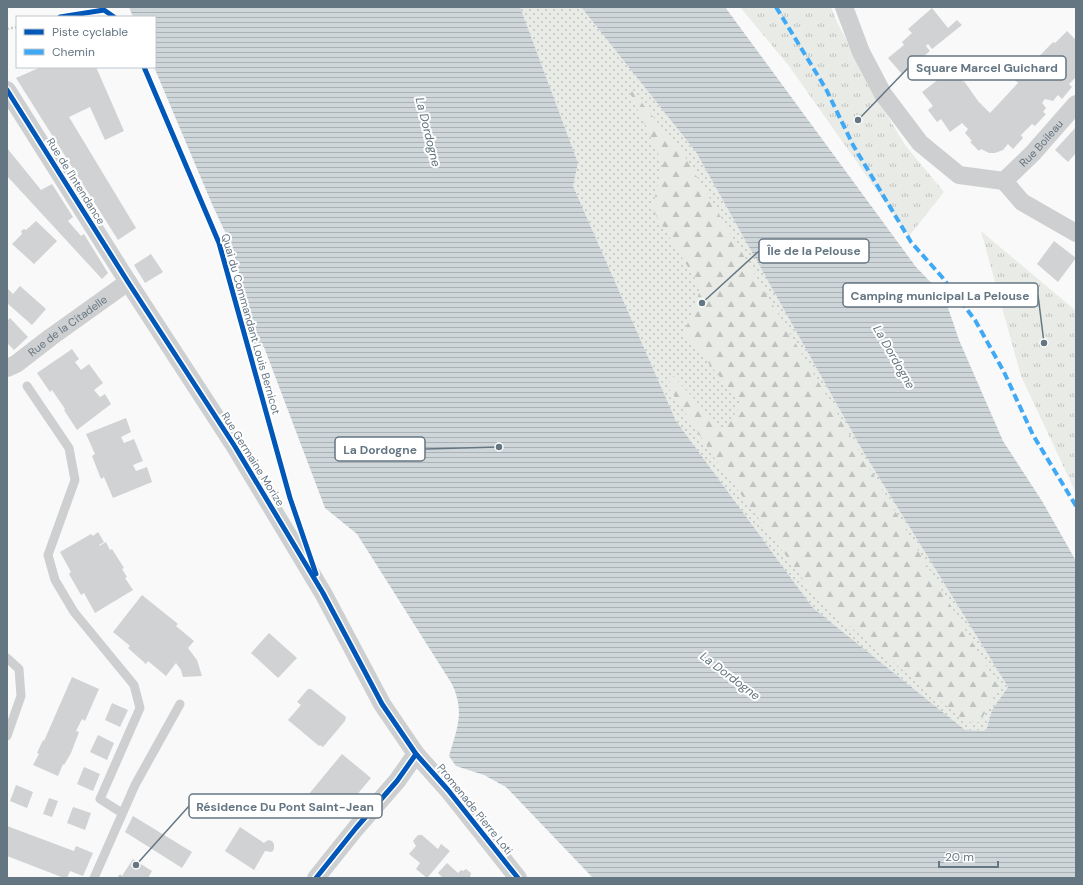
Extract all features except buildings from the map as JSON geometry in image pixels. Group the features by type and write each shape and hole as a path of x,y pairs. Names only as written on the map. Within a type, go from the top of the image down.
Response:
{"street":[{"path":"844,7 861,52 883,94 920,143 958,175 1004,181 1022,202 1076,233"},
{"name":"Rue de l'Intendance","path":"7,90 128,282"},
{"name":"Rue Boileau","path":"1004,181 1033,153 1076,104"},
{"name":"Rue de la Citadelle","path":"7,368 16,364 128,282"},
{"name":"Rue Germaine Morize","path":"128,282 238,452 323,593 382,704 416,754"},
{"path":"316,878 356,828 397,781 416,754"},
{"name":"Promenade Pierre Loti","path":"416,754 448,790 518,878"}],"lane":[{"path":"27,386 69,448 75,480 48,555 55,580 74,612 134,685 140,708 100,799 122,813"},
{"path":"7,658 19,669 21,696 7,736"},
{"path":"94,878 135,784 180,704"}],"path":[{"path":"66,16 104,10 113,16"}],"green space":[{"path":"520,7 581,7 696,152 864,453 1008,687 992,710 986,731 965,730 813,608 676,421 573,186 578,163"},
{"path":"740,7 831,7 837,22 875,95 905,145 944,192 909,236 789,66"},
{"path":"625,82 684,155 999,687 980,722 966,722 819,601 716,460 668,387 672,375 723,430 742,404 684,333 701,288 652,209 663,164"},
{"path":"981,231 1076,311 1076,493 1021,376"}],"water":[{"name":"La Dordogne","path":"129,7 520,7 578,163 573,186 676,421 813,608 965,730 986,731 992,710 1008,687 864,453 696,152 581,7 725,7 916,267 944,296 959,340 1003,441 1042,501 1076,561 1076,878 593,878 506,787 484,775 456,766 449,756 457,729 459,712 456,694 452,684 357,534 325,508 264,347 253,346 233,249 212,204 154,68 156,68 156,16 133,16"}],"marked path":[{"path":"776,7 826,89 853,145 911,242 942,277 975,320 1004,372 1033,435 1076,506"}],"cycle path":[{"path":"66,16 104,10 113,16"},
{"name":"Quai du Commandant Louis Bernicot","path":"144,68 219,243 290,498 316,574"},
{"path":"7,90 128,282 234,445 323,593 382,704 416,754 448,790 518,878"},
{"path":"316,878 356,828 397,781 416,754"}],"place":[{"name":"Square Marcel Guichard","path":"858,120"},
{"name":"Île de la Pelouse","path":"702,303"},
{"name":"Camping municipal La Pelouse","path":"1044,343"},
{"name":"La Dordogne","path":"499,447"},
{"name":"Résidence Du Pont Saint-Jean","path":"136,865"}]}
